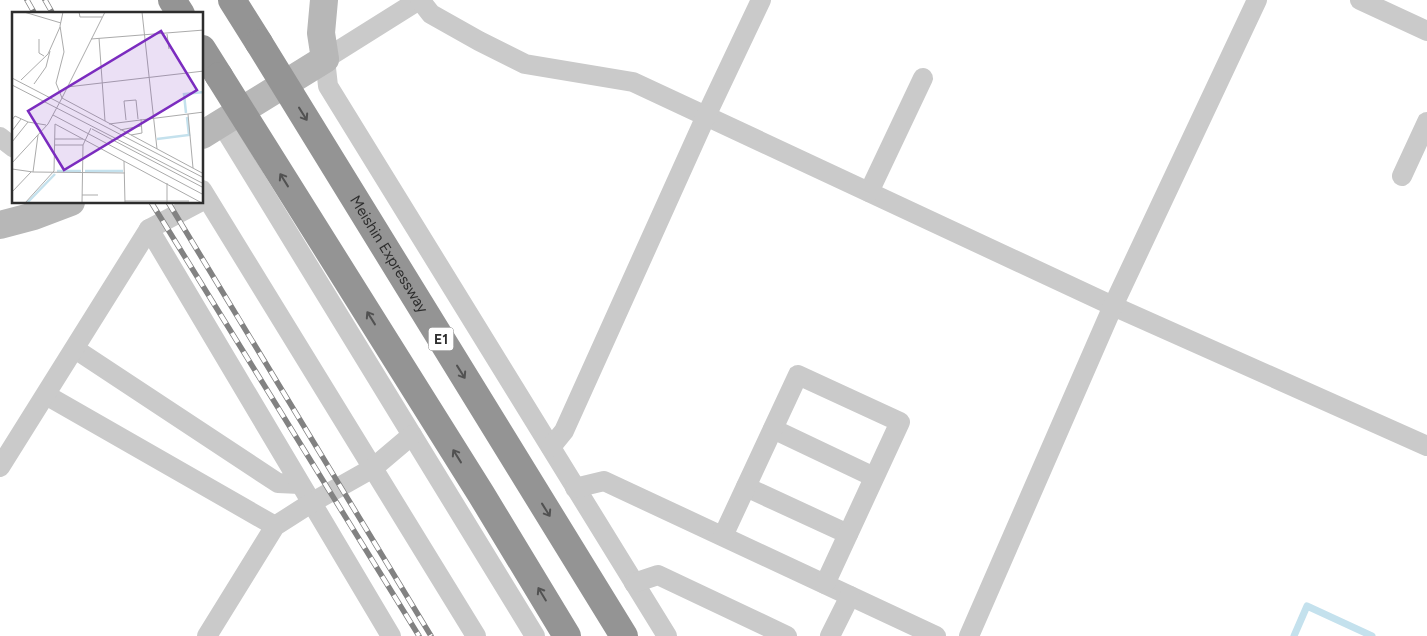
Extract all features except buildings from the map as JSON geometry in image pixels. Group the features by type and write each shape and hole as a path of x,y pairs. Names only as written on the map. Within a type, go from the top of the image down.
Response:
{"highway":[{"path":"172,0 180,12"},
{"name":"Meishin Expressway","path":"232,0 624,636"},
{"path":"204,52 481,494 567,636"}],"main road":[{"path":"212,129 325,59 322,33 324,0"},
{"path":"0,225 34,216 66,204"}],"street":[{"path":"667,636 328,86 325,59 420,0 431,14 525,64 633,82 1113,306 1427,446"},
{"path":"551,447 564,431 706,116 761,0"},
{"path":"969,636 1113,306 1257,0"},
{"path":"1360,0 1427,31"},
{"path":"869,192 923,78"},
{"path":"1402,176 1427,122"},
{"path":"212,129 412,435 535,636"},
{"path":"0,137 12,146"},
{"path":"204,200 476,636"},
{"path":"0,467 149,229 193,204"},
{"path":"149,229 391,636"},
{"path":"75,349 278,483 300,484"},
{"path":"723,536 798,375 892,418 900,422 824,584"},
{"path":"46,395 275,526"},
{"path":"773,429 874,477"},
{"path":"207,636 275,526 373,468 412,435"},
{"path":"575,488 604,481 936,636"},
{"path":"746,487 848,534"},
{"path":"634,583 658,576 787,636"},
{"path":"830,636 850,596"}],"waterway":[{"path":"1294,636 1307,606 1372,636"}],"railway":[{"path":"27,0 34,12"},
{"path":"45,0 52,12"},
{"path":"152,204 419,636"},
{"path":"169,204 431,636"}]}
